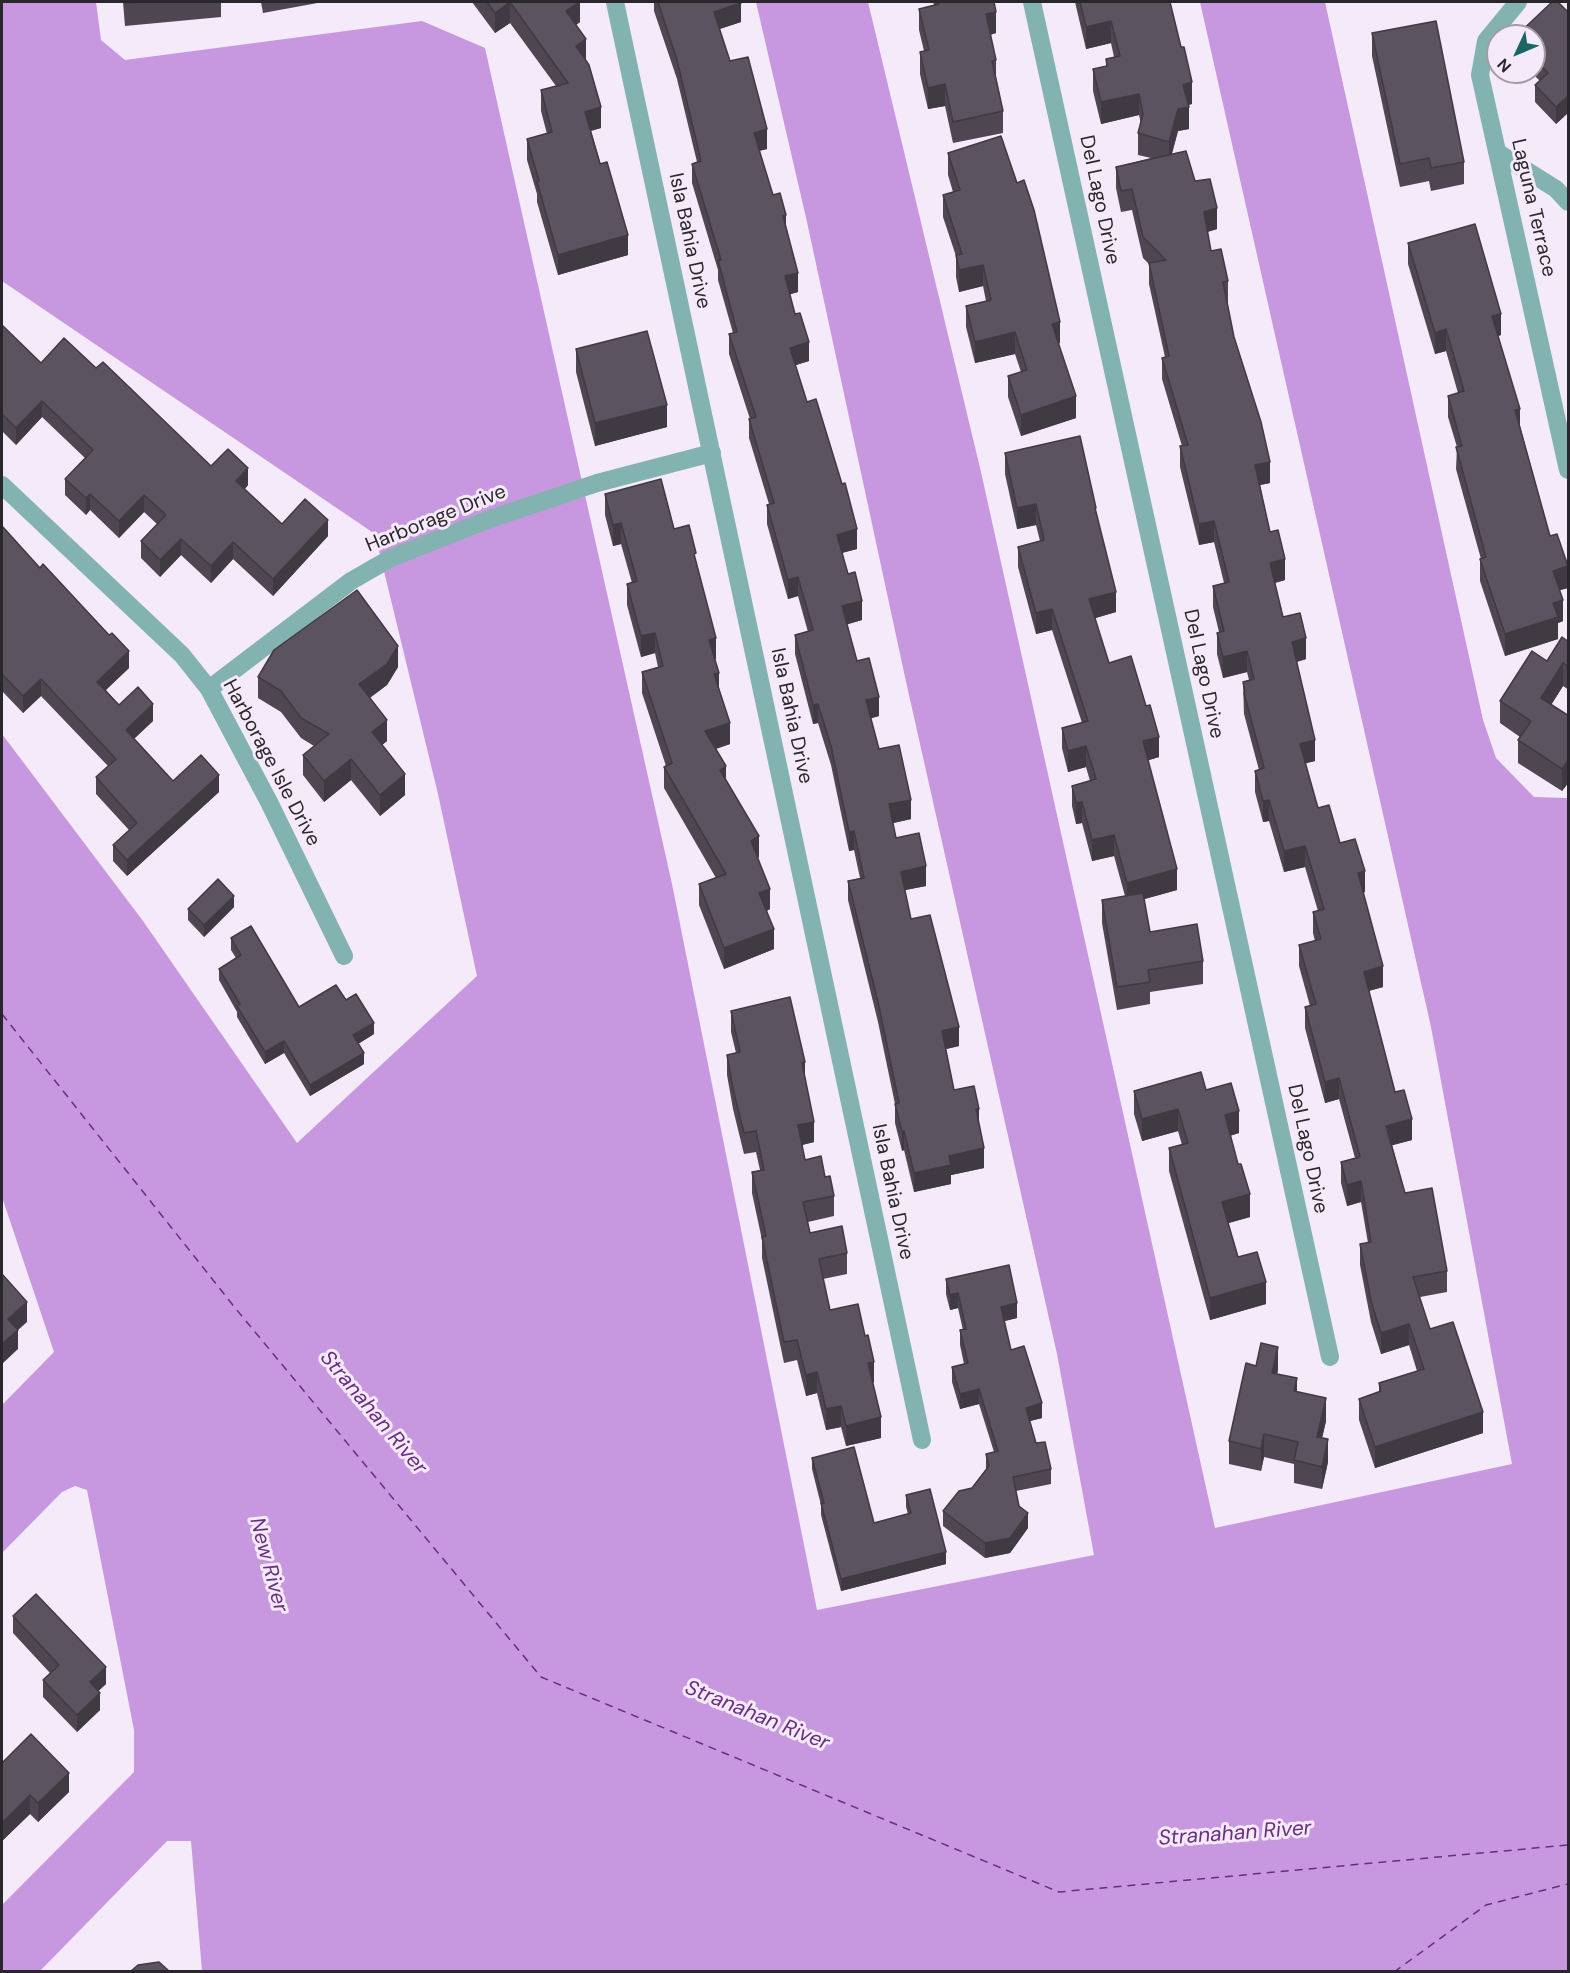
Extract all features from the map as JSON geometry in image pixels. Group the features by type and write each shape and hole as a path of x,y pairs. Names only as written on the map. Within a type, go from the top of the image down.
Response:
{"street":[{"name":"Isla Bahia Drive","path":"615,2 922,1440"},
{"name":"Del Lago Drive","path":"1032,2 1330,1357"},
{"name":"Laguna Terrace","path":"1518,2 1486,41 1480,75 1569,470"},
{"path":"1497,153 1556,189 1569,202"},
{"name":"Harborage Drive","path":"209,689 351,581 391,558 490,519 597,483 712,453"},
{"name":"Harborage Isle Drive","path":"2,485 182,655 209,689 269,802 344,956"}],"water":[{"path":"2,2 96,2 101,40 125,60 422,21 485,48 672,884 817,1610 1094,1555 1057,1354 905,677 807,222 756,2 868,2 981,472 1215,1528 1512,1464 1431,1027 1200,2 1325,2 1483,720 1496,758 1534,797 1568,798 1568,1971 202,1971 191,1841 167,1841 40,1971 2,1971 2,1905 134,1772 134,1730 87,1490 75,1486 62,1492 2,1553 2,1405 54,1352 2,1197 2,734 143,921 297,1143 477,976 438,794 375,534 2,281"}],"building":[{"path":"487,2 510,2 495,13"},
{"path":"510,2 580,2 566,11 586,39 576,46 589,65 601,107 585,112 600,164 607,162 628,235 558,255 527,139 552,132 541,90 568,83"},
{"path":"658,2 741,2 714,12 730,61 748,57 767,129 754,133 773,195 780,193 786,215 783,216 798,273 785,276 795,314 800,313 809,342 790,348 807,402 816,399 842,484 845,483 857,529 837,535 848,574 855,572 862,601 842,606 857,661 869,658 879,697 866,700 879,749 899,745 911,800 889,804 896,838 919,833 926,866 901,872 911,919 930,915 959,1027 942,1031 954,1090 974,1086 979,1109 976,1109 984,1148 949,1156 951,1165 914,1173 904,1131 902,1132 895,1104 899,1103 878,1002 848,881 864,878 854,831 849,832 831,746 818,704 813,705 795,635 813,630 798,577 788,580 767,505 774,503 749,419 756,417 729,334 737,332 718,260 721,260 692,164 701,161 677,60"},
{"path":"938,2 994,2 996,12 986,14 996,60 992,61 1003,111 953,122 945,84 928,88 920,52 929,50 919,9 939,4"},
{"path":"1080,2 1170,2 1192,82 1183,85 1189,107 1178,109 1169,142 1138,133 1143,114 1139,94 1101,102 1093,69 1107,66 1106,59 1120,56 1111,21 1086,27"},
{"path":"1552,2 1558,2 1569,13 1569,95 1556,107 1535,85 1546,84 1548,73 1546,71 1546,24 1529,24"},
{"path":"1436,21 1464,162 1431,168 1429,158 1400,164 1372,33"},
{"path":"1001,136 1017,183 1024,180 1034,210 1060,322 1052,324 1076,396 1021,415 1008,376 1027,370 1015,332 975,342 966,306 991,300 983,265 959,270 956,255 962,254 943,195 960,190 948,153"},
{"path":"1186,151 1195,181 1210,179 1217,208 1204,212 1211,251 1221,249 1228,281 1223,282 1234,337 1261,422 1270,462 1255,465 1270,532 1278,530 1285,559 1270,563 1283,617 1300,613 1306,638 1292,642 1315,740 1300,744 1318,808 1329,805 1340,843 1355,839 1365,871 1358,873 1383,966 1364,972 1395,1092 1404,1090 1412,1119 1386,1126 1405,1193 1432,1188 1447,1271 1413,1277 1430,1329 1453,1322 1483,1412 1375,1447 1359,1399 1381,1391 1379,1383 1424,1369 1409,1324 1381,1333 1371,1301 1360,1244 1371,1242 1361,1181 1347,1185 1341,1162 1360,1157 1339,1078 1325,1082 1305,1007 1316,1004 1299,945 1321,939 1313,912 1324,909 1305,846 1284,851 1269,800 1263,801 1255,771 1264,768 1243,682 1254,679 1247,651 1223,657 1217,633 1224,631 1213,586 1229,582 1214,521 1199,524 1180,446 1188,445 1162,358 1169,356 1149,263 1166,260 1143,237 1132,189 1121,191 1116,167"},
{"path":"1475,224 1501,314 1492,316 1520,409 1515,410 1550,536 1557,534 1568,566 1553,571 1563,600 1553,603 1558,617 1505,634 1480,559 1486,557 1456,447 1462,446 1448,396 1464,391 1446,329 1435,333 1408,243"},
{"path":"2,325 41,363 64,338 96,368 103,362 211,466 228,449 248,468 236,481 282,524 305,499 328,520 273,579 233,542 211,566 181,539 160,560 141,541 166,515 144,495 119,521 90,494 86,498 65,479 93,450 42,401 16,428 2,414"},
{"path":"647,331 667,405 595,423 576,349"},
{"path":"1080,436 1116,592 1089,599 1109,663 1131,656 1146,706 1150,705 1159,737 1143,741 1177,869 1127,883 1114,835 1092,840 1082,802 1076,803 1072,786 1096,779 1086,746 1068,751 1062,728 1088,721 1052,609 1036,613 1018,547 1044,540 1036,504 1017,508 1005,453"},
{"path":"661,479 674,529 689,525 696,553 694,554 716,638 709,640 719,673 714,674 730,723 705,731 726,766 720,770 759,836 751,841 770,889 759,893 774,929 724,948 699,884 726,874 664,767 672,763 642,672 663,666 655,633 641,636 627,584 637,581 621,523 613,525 605,494"},
{"path":"2,526 40,568 43,564 109,635 112,633 129,651 97,682 119,705 138,687 153,704 126,730 173,781 201,755 219,775 127,860 113,845 137,823 96,777 116,759 41,679 23,696 2,674"},
{"path":"357,590 398,646 387,664 359,684 387,720 372,732 405,774 380,795 351,759 324,781 303,755 329,734 301,718 281,691 258,677 274,650"},
{"path":"1562,637 1569,642 1569,667 1563,663 1541,698 1569,716 1569,759 1562,769 1518,740 1531,721 1500,701 1532,651 1547,661"},
{"path":"218,879 234,896 204,925 188,909"},
{"path":"1143,893 1150,932 1197,924 1203,961 1148,970 1150,982 1117,987 1102,900"},
{"path":"251,926 299,1007 336,985 346,1000 356,994 374,1023 353,1035 364,1053 310,1085 284,1041 265,1052 237,1006 240,1004 219,969 241,955 231,938"},
{"path":"790,997 805,1062 802,1063 814,1122 798,1125 805,1160 821,1156 825,1177 830,1176 834,1196 803,1202 810,1233 842,1226 847,1253 819,1259 830,1310 858,1304 874,1362 868,1363 881,1417 846,1426 841,1406 826,1409 817,1372 806,1375 797,1340 784,1342 762,1237 766,1236 752,1172 764,1170 756,1131 744,1133 727,1055 740,1052 731,1011"},
{"path":"1201,1072 1206,1090 1231,1083 1239,1111 1225,1115 1238,1164 1241,1164 1250,1194 1222,1202 1238,1257 1257,1252 1266,1282 1210,1298 1169,1148 1188,1143 1178,1109 1142,1119 1134,1091"},
{"path":"1009,1265 1017,1303 1001,1307 1011,1350 1024,1346 1042,1403 1026,1408 1036,1443 1045,1442 1051,1469 1013,1477 1019,1506 1028,1513 1010,1538 985,1543 943,1511 959,1491 972,1488 989,1466 986,1454 998,1451 979,1389 960,1394 952,1367 968,1363 960,1330 966,1329 958,1293 950,1295 946,1279"},
{"path":"2,1274 27,1302 8,1319 18,1330 2,1344"},
{"path":"1261,1343 1278,1347 1272,1373 1297,1378 1294,1391 1326,1398 1317,1437 1328,1439 1322,1467 1294,1460 1298,1442 1264,1434 1261,1449 1229,1441 1246,1363 1256,1366"},
{"path":"854,1447 874,1523 911,1513 906,1495 930,1489 946,1552 841,1579 812,1458"},
{"path":"36,1594 106,1667 90,1682 100,1693 77,1715 43,1680 59,1665 13,1616"},
{"path":"31,1734 69,1773 38,1803 30,1795 2,1823 2,1763"},
{"path":"159,1962 169,1971 131,1971 138,1965"}],"ferry route":[{"path":"2,1014 236,1309 541,1677 1059,1892 1568,1845"},
{"path":"1394,1972 1486,1905 1568,1884"}],"water label":[{"name":"Stranahan River","path":"373,1413"},
{"name":"New River","path":"268,1565"},
{"name":"Stranahan River","path":"757,1716"},
{"name":"Stranahan River","path":"1235,1834"}]}
